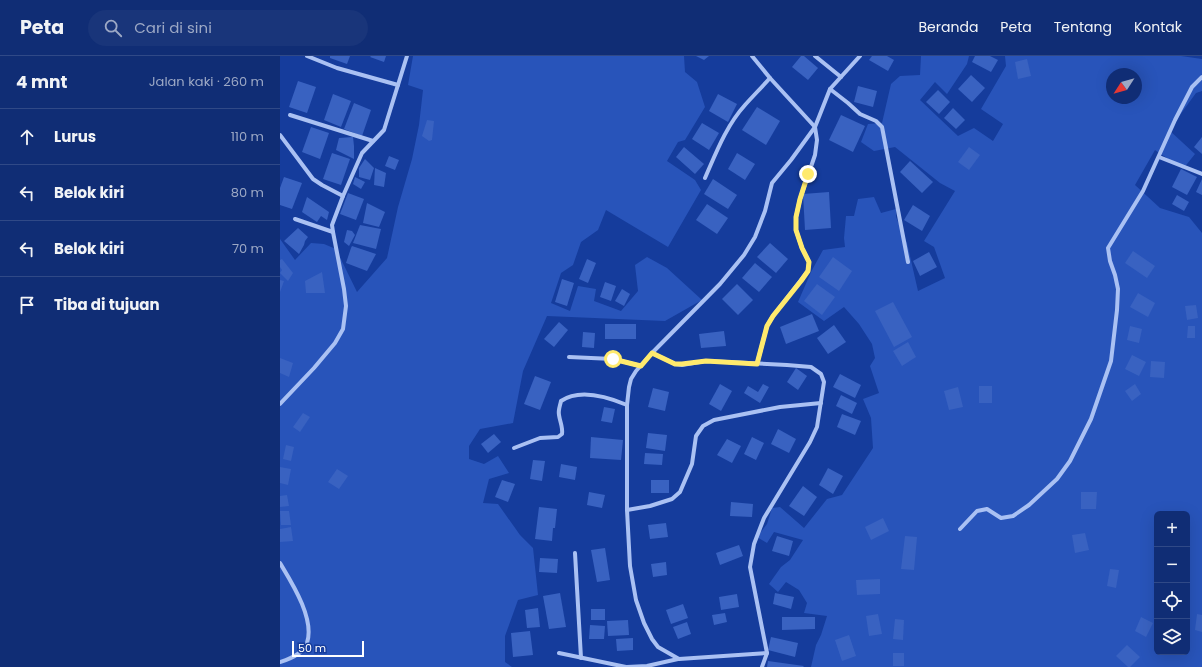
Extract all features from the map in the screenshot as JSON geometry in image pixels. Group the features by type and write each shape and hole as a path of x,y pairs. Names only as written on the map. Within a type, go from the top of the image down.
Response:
{"street":[{"path":"307,56 337,68 398,85"},
{"path":"280,404 335,343 343,329 346,306 332,225 362,153 380,136 384,130 407,56"},
{"path":"752,56 815,127 817,140 815,155 800,199 796,217 796,230 802,248 809,262 808,271 767,326 757,364"},
{"path":"815,56 841,77"},
{"path":"679,659 658,647 652,639 644,623 636,600 630,566 627,510 627,405 631,379 652,353 720,284 744,255 755,237 765,211 772,183 792,160 815,127 830,89 860,56"},
{"path":"960,530 977,511 987,509 1001,518 1013,516 1029,505 1057,479 1070,461 1091,419 1111,361 1118,310 1118,289 1108,248 1143,191 1175,120 1195,83 1202,77"},
{"path":"705,178 721,142 744,105 770,78"},
{"path":"830,89 860,114 876,121 882,127 908,262"},
{"path":"290,115 373,141"},
{"path":"280,135 313,179 343,196"},
{"path":"1159,157 1202,174"},
{"path":"295,219 333,232"},
{"path":"652,353 675,364 706,361 811,367 821,374 824,382 817,427 810,442 764,518 754,544 750,567 766,653 762,667"},
{"path":"570,358 613,359 641,366"},
{"path":"514,448 540,438 558,437 562,434 563,430 559,410 561,401 570,395 586,394 617,400 627,405"},
{"path":"627,510 650,506 672,499 680,492 692,464 696,436 703,426 714,420 780,407 821,402"},
{"path":"575,553 581,658"},
{"path":"280,563 293,584 305,612 308,624 306,644 292,658 280,662"},
{"path":"559,653 626,667 647,666 679,659 766,653"}],"shaded area":[{"path":"413,56 684,56 685,72 697,82 705,107 685,140 678,142 667,161 695,180 701,190 668,247 606,210 598,230 581,242 573,265 561,273 551,303 570,311 578,286 596,289 594,301 621,311 638,291 635,265 647,257 667,268 702,300 665,321 547,316 523,371 513,423 480,429 469,446 469,459 484,464 498,456 509,473 489,479 483,503 498,504 520,535 533,548 538,595 518,600 505,636 505,662 512,667 280,667 280,239 295,260 311,243 324,244 336,249 357,292 387,258 398,207 412,159 419,125 423,90 408,85"},
{"path":"921,56 969,56 967,64 947,94 935,82 920,100 958,136 974,128 993,141 1003,124 981,109 1006,66 1005,56 1181,56 1202,59 1202,91 1196,93 1169,130 1195,154 1183,169 1155,150 1135,185 1160,208 1189,217 1202,233 1202,667 811,667 816,645 827,616 804,613 807,603 799,590 786,582 778,592 769,584 781,567 790,560 803,540 774,532 767,543 757,537 767,524 772,508 780,507 804,528 827,499 842,495 873,448 871,418 863,399 879,393 870,366 875,358 872,344 859,324 844,307 824,321 798,302 811,272 823,250 845,247 844,238 846,216 854,216 858,199 874,197 881,213 896,209 896,217 907,243 918,291 945,278 934,247 924,241 955,191 940,183 895,147 874,151 861,142 868,124 882,123 891,84 900,76 920,75"}],"building":[{"path":"330,56 350,56 347,64 330,58"},
{"path":"386,56 384,62 370,57"},
{"path":"696,56 709,56 704,60"},
{"path":"801,56 804,56 818,68 808,80 792,67"},
{"path":"872,56 887,56 894,60 888,71 869,60"},
{"path":"975,56 990,56 998,60 991,72 972,62"},
{"path":"1027,59 1031,76 1018,79 1015,62"},
{"path":"971,75 985,88 972,102 958,89"},
{"path":"298,81 316,87 307,113 289,107"},
{"path":"858,86 877,91 873,107 854,102"},
{"path":"938,90 950,102 939,114 926,102"},
{"path":"333,94 351,101 341,127 324,120"},
{"path":"718,94 737,104 728,122 709,111"},
{"path":"354,103 371,110 362,136 344,129"},
{"path":"757,107 780,121 766,145 742,130"},
{"path":"953,108 965,120 956,129 944,118"},
{"path":"841,115 865,126 853,152 829,140"},
{"path":"427,120 434,121 432,140 429,141 422,136"},
{"path":"702,123 719,133 709,150 692,139"},
{"path":"311,127 329,133 320,159 302,152"},
{"path":"353,137 354,159 336,150 339,138"},
{"path":"1202,137 1202,154 1194,147"},
{"path":"684,147 704,164 695,174 676,157"},
{"path":"969,147 980,155 969,170 958,162"},
{"path":"332,153 350,159 341,185 323,179"},
{"path":"737,153 755,164 745,180 728,169"},
{"path":"389,156 399,160 395,170 385,166"},
{"path":"365,159 374,168 370,180 359,177 359,168"},
{"path":"910,161 933,182 922,193 900,172"},
{"path":"375,168 386,173 384,187 374,185"},
{"path":"1181,169 1197,177 1187,195 1172,187"},
{"path":"284,177 302,183 292,209 280,205 280,188"},
{"path":"355,177 365,182 361,189 353,184"},
{"path":"713,179 737,195 728,209 704,194"},
{"path":"1202,179 1202,195 1196,192"},
{"path":"829,192 831,228 805,230 803,194"},
{"path":"348,193 364,199 356,220 340,214"},
{"path":"1177,195 1189,202 1184,211 1172,204"},
{"path":"307,197 329,212 327,220 321,216 317,222 302,212"},
{"path":"367,203 385,212 379,227 363,223"},
{"path":"707,204 728,218 717,234 696,220"},
{"path":"913,205 930,216 922,231 904,220"},
{"path":"360,225 381,229 376,249 353,243"},
{"path":"298,228 308,237 299,254 284,241"},
{"path":"347,230 352,231 355,235 349,246 344,242"},
{"path":"770,243 788,259 776,273 757,257"},
{"path":"352,246 376,254 367,271 346,263"},
{"path":"1133,251 1155,266 1147,278 1125,263"},
{"path":"929,252 937,267 920,276 913,261"},
{"path":"833,257 852,271 839,291 819,277"},
{"path":"282,259 293,273 288,281 280,273 282,270 280,267 280,260"},
{"path":"587,259 596,263 588,283 579,279"},
{"path":"755,263 772,277 759,292 742,278"},
{"path":"322,272 325,293 306,293 305,281"},
{"path":"562,279 574,283 567,306 555,302"},
{"path":"280,280 284,281 280,292"},
{"path":"605,282 616,286 611,301 600,297"},
{"path":"737,284 753,300 738,315 722,299"},
{"path":"817,284 835,297 822,315 804,301"},
{"path":"622,289 630,294 624,306 615,301"},
{"path":"1138,293 1155,303 1148,317 1130,307"},
{"path":"893,302 912,337 894,347 875,311"},
{"path":"1196,305 1198,318 1187,320 1185,306"},
{"path":"812,314 819,331 786,344 780,327"},
{"path":"559,322 568,330 554,347 544,339"},
{"path":"605,324 636,324 636,339 605,339"},
{"path":"834,325 846,342 828,354 817,338"},
{"path":"1130,326 1142,329 1139,343 1127,340"},
{"path":"1188,326 1195,326 1195,338 1187,338"},
{"path":"724,331 726,346 701,348 699,334"},
{"path":"583,332 595,333 594,348 582,347"},
{"path":"908,342 916,357 902,366 893,351"},
{"path":"1132,355 1146,362 1139,376 1125,369"},
{"path":"280,358 293,363 289,377 280,373"},
{"path":"1151,361 1165,362 1164,378 1150,377"},
{"path":"796,368 807,376 798,390 787,382"},
{"path":"840,374 861,385 855,398 833,387"},
{"path":"535,376 551,382 540,410 524,404"},
{"path":"720,384 732,391 721,411 709,404"},
{"path":"763,384 769,387 760,403 744,393 748,386 758,392"},
{"path":"1135,384 1141,394 1132,401 1125,391"},
{"path":"979,386 992,386 992,403 979,403"},
{"path":"958,387 963,407 949,410 944,391"},
{"path":"653,388 669,392 665,411 648,407"},
{"path":"841,395 857,403 852,414 836,406"},
{"path":"604,407 615,409 612,423 601,421"},
{"path":"303,413 310,417 300,432 293,427"},
{"path":"842,414 861,421 855,435 837,427"},
{"path":"778,429 796,439 789,453 771,444"},
{"path":"648,433 667,435 665,451 646,448"},
{"path":"494,434 501,442 488,453 481,444"},
{"path":"591,437 623,440 621,460 590,458"},
{"path":"752,437 764,443 756,460 744,454"},
{"path":"727,439 741,446 732,463 717,455"},
{"path":"286,445 294,447 291,461 283,459"},
{"path":"645,453 663,454 662,465 644,464"},
{"path":"533,460 545,461 542,481 530,479"},
{"path":"561,464 577,467 575,480 559,477"},
{"path":"280,467 291,469 288,485 280,483"},
{"path":"828,468 843,476 833,494 819,485"},
{"path":"337,469 348,476 339,489 328,482"},
{"path":"502,480 515,484 508,502 495,497"},
{"path":"651,480 669,480 669,493 651,493"},
{"path":"803,486 817,497 804,516 789,506"},
{"path":"589,492 605,495 602,508 587,505"},
{"path":"1081,492 1097,492 1096,509 1081,509"},
{"path":"287,495 289,506 280,507 280,496"},
{"path":"731,502 753,504 752,517 730,516"},
{"path":"539,507 557,509 552,541 535,539"},
{"path":"280,511 289,511 291,525 281,525"},
{"path":"883,518 889,531 871,540 865,527"},
{"path":"666,523 668,537 650,539 648,525"},
{"path":"291,527 293,541 280,542 280,529"},
{"path":"1085,533 1089,550 1075,553 1072,535"},
{"path":"777,536 793,541 789,556 772,551"},
{"path":"905,536 917,537 914,570 901,569"},
{"path":"739,545 743,556 720,565 716,553"},
{"path":"605,548 610,580 597,582 591,550"},
{"path":"540,558 558,559 557,573 539,572"},
{"path":"666,562 667,575 653,577 651,564"},
{"path":"1110,569 1119,570 1116,588 1107,586"},
{"path":"880,579 880,594 857,595 856,580"},
{"path":"560,593 566,627 549,629 543,596"},
{"path":"775,593 794,597 791,609 773,604"},
{"path":"737,594 739,607 721,610 719,597"},
{"path":"683,604 688,618 671,624 666,610"},
{"path":"538,608 540,627 527,628 525,610"},
{"path":"591,609 605,609 605,620 591,620"},
{"path":"725,613 727,622 714,625 712,615"},
{"path":"878,614 882,634 869,636 866,616"},
{"path":"1197,614 1202,615 1202,632 1195,630"},
{"path":"782,617 815,617 815,629 782,630"},
{"path":"1141,617 1153,623 1146,637 1135,631"},
{"path":"895,619 904,620 903,640 893,639"},
{"path":"628,620 629,635 608,636 607,621"},
{"path":"687,622 691,634 678,639 673,627"},
{"path":"590,625 605,626 604,639 589,639"},
{"path":"530,631 533,655 513,657 511,633"},
{"path":"849,635 856,656 842,661 835,640"},
{"path":"771,637 798,643 795,657 768,650"},
{"path":"633,638 633,650 617,651 616,639"},
{"path":"1127,645 1140,657 1130,667 1128,667 1116,656"},
{"path":"893,653 904,653 904,666 893,666"},
{"path":"768,661 804,666 767,667"}],"route":[{"path":"613,359 641,366 652,353 675,364 706,361 757,364 766,335 767,326 808,271 809,262 802,248 796,230 796,217 808,174"}]}
